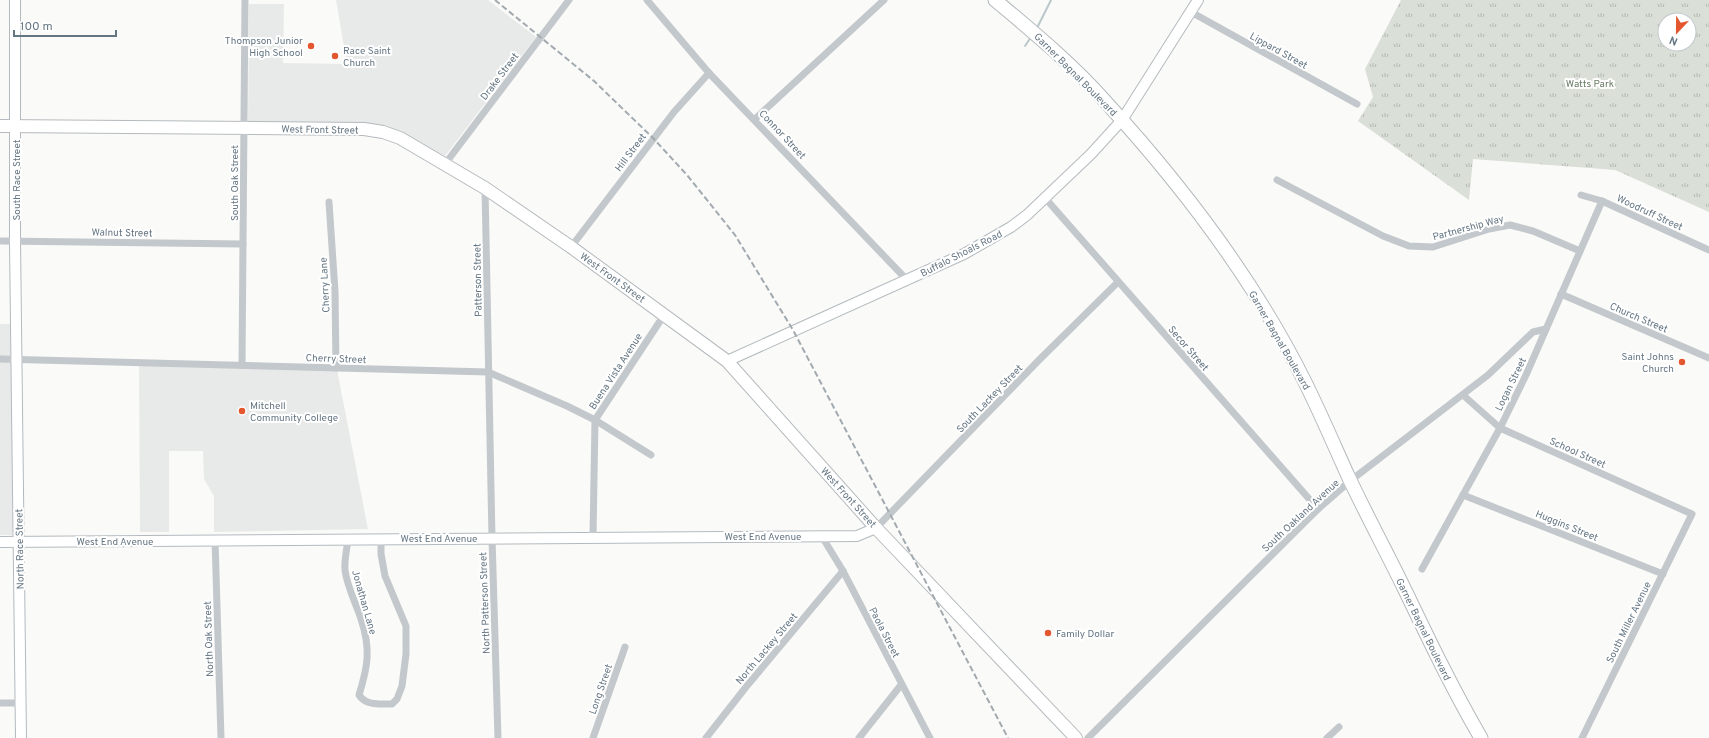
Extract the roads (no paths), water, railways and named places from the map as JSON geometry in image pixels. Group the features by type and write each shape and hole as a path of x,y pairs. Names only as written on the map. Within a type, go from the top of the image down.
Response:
{"highway":[{"name":"Garner Bagnal Boulevard","path":"995,0 1036,35 1103,98 1166,172 1204,220 1240,272 1269,318 1304,380 1350,481 1441,664 1481,738"}],"main road":[{"name":"West Front Street","path":"0,126 364,129 383,132 400,138 485,188 571,246 727,361 876,528 1076,738"}],"street":[{"name":"South Race Street","path":"15,0 15,241 17,359"},
{"name":"South Oak Street","path":"242,365 245,0"},
{"name":"Drake Street","path":"444,164 569,0"},
{"name":"Connor Street","path":"647,0 710,73 907,280"},
{"path":"755,119 884,0"},
{"name":"Buffalo Shoals Road","path":"727,361 964,254 1010,228 1046,199 1091,154 1122,120 1198,0"},
{"name":"Lippard Street","path":"1191,12 1357,104"},
{"name":"Hill Street","path":"571,246 674,112 710,73"},
{"name":"Partnership Way","path":"1277,180 1383,236 1409,246 1433,247 1488,229 1510,225 1533,231 1580,250"},
{"name":"Patterson Street","path":"485,188 488,372"},
{"name":"Woodruff Street","path":"1581,195 1602,201 1709,250"},
{"name":"Secor Street","path":"1046,199 1318,509"},
{"name":"Logan Street","path":"1422,569 1500,428 1526,375 1602,201"},
{"name":"Cherry Lane","path":"329,202 335,291 336,368"},
{"name":"Walnut Street","path":"0,241 243,244"},
{"name":"South Lackey Street","path":"876,528 1039,360 1118,282"},
{"name":"Church Street","path":"1561,294 1709,358"},
{"name":"Buena Vista Avenue","path":"594,537 595,420 664,314"},
{"name":"South Oakland Avenue","path":"1088,738 1318,509 1350,481 1488,376 1533,332 1546,330"},
{"name":"Cherry Street","path":"0,359 488,372 567,406 595,420 651,455"},
{"name":"North Race Street","path":"17,359 21,738"},
{"name":"North Patterson Street","path":"488,372 498,738"},
{"name":"School Street","path":"1463,395 1500,428 1692,514"},
{"name":"Huggins Street","path":"1463,495 1663,574"},
{"name":"South Miller Avenue","path":"1582,738 1692,514"},
{"name":"West End Avenue","path":"0,542 857,536 876,528"},
{"name":"Paola Street","path":"821,536 843,571 930,738"},
{"name":"Jonathan Lane","path":"348,539 345,570 354,603 361,619 368,653 367,669 359,695 362,700 369,703 392,704 397,698 402,686 406,654 406,626 385,576 381,554 381,539"},
{"name":"North Oak Street","path":"215,540 221,738"},
{"name":"North Lackey Street","path":"706,738 746,687 843,571"},
{"name":"Long Street","path":"593,738 625,647"},
{"path":"858,738 902,685"},
{"path":"0,703 21,703"},
{"path":"1327,738 1339,727"}],"waterway":[{"path":"1037,28 1051,0"},
{"path":"1025,46 1031,37"}],"railway":[{"path":"495,0 594,81 653,138 687,175 735,235 793,330 1008,738"}],"place":[{"name":"Thompson Junior High School","path":"311,46"},
{"name":"Race Saint Church","path":"335,56"},
{"name":"Saint Johns Church","path":"1682,362"},
{"name":"Mitchell Community College","path":"242,411"},
{"name":"Family Dollar","path":"1048,633"}],"park label":[{"name":"Watts Park","path":"1590,83"}]}
